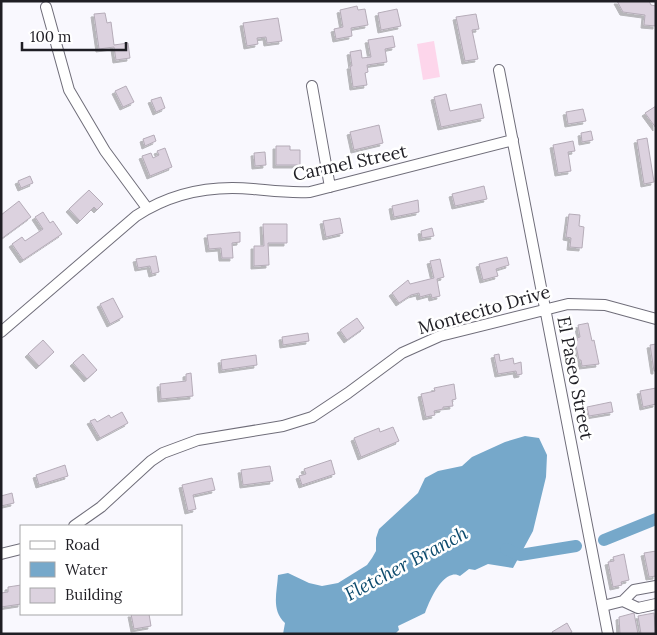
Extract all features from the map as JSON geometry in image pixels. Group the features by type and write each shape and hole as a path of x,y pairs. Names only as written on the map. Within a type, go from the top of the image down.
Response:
{"street":[{"path":"46,7 69,90 105,150 147,208"},
{"name":"El Paseo Street","path":"499,70 608,634"},
{"path":"312,86 330,187"},
{"name":"Carmel Street","path":"1,332 136,216 154,204 176,196 212,189 252,189 287,193 310,192 512,140"},
{"name":"Montecito Drive","path":"75,525 101,507 150,461 163,453 198,440 264,430 302,421 319,414 402,353 416,345 440,336 568,304 606,305 656,319"},
{"path":"1,554 20,550"},
{"path":"603,606 623,601 634,590 656,586"},
{"path":"623,601 638,608 656,604"}],"shaded area":[{"path":"434,41 440,77 423,80 417,44"}],"water":[{"path":"525,436 539,438 547,455 546,477 533,531 513,568 488,564 475,570 469,569 460,576 447,577 435,591 425,613 398,626 399,630 395,634 283,634 285,623 276,607 278,575 288,573 309,583 322,586 338,583 367,565 376,551 376,538 379,529 418,493 425,478 438,471 462,466 472,457 505,442"}],"building":[{"path":"617,1 649,1 651,5 656,6 656,26 644,25 645,15 623,12"},
{"path":"357,6 358,10 365,9 368,25 351,28 352,36 336,39 334,29 343,27 340,10"},
{"path":"397,9 401,26 381,30 378,13"},
{"path":"105,13 107,23 111,22 114,45 128,43 130,58 116,60 114,47 99,49 94,14"},
{"path":"476,14 479,29 472,30 478,59 465,61 456,17"},
{"path":"278,18 282,41 267,43 266,37 257,38 258,44 247,46 243,23"},
{"path":"393,36 395,47 385,49 387,62 367,65 368,72 365,73 367,85 353,87 350,52 361,50 362,58 371,57 368,40"},
{"path":"126,86 134,102 123,107 115,91"},
{"path":"446,94 450,111 481,104 484,118 441,127 434,97"},
{"path":"161,97 165,108 156,112 151,100"},
{"path":"656,106 656,128 645,113"},
{"path":"583,109 586,121 568,124 566,112"},
{"path":"379,125 383,143 354,150 350,132"},
{"path":"591,131 593,140 582,142 581,133"},
{"path":"154,135 156,141 145,146 143,139"},
{"path":"647,138 654,182 644,184 637,140"},
{"path":"573,141 575,151 568,152 571,171 558,173 553,145"},
{"path":"276,146 290,146 290,150 300,150 300,165 276,165"},
{"path":"165,148 172,167 150,176 142,156 151,153 153,158 159,155 157,151"},
{"path":"265,152 266,165 255,166 254,153"},
{"path":"30,176 33,183 21,188 18,181"},
{"path":"484,186 487,199 455,206 452,194"},
{"path":"89,190 103,204 97,210 94,207 80,221 69,209"},
{"path":"418,200 419,212 394,217 392,206"},
{"path":"19,201 31,217 1,239 1,215"},
{"path":"43,212 50,223 53,221 62,234 23,260 12,244 22,237 25,241 43,229 35,217"},
{"path":"569,214 580,215 579,226 584,227 582,248 570,247 571,238 566,237"},
{"path":"340,218 343,233 326,237 323,221"},
{"path":"263,224 287,224 287,243 268,243 269,265 254,266 254,246 264,246"},
{"path":"432,228 434,236 422,238 421,231"},
{"path":"240,232 240,242 232,243 233,258 222,258 221,248 209,249 207,235"},
{"path":"156,256 159,272 152,274 150,266 138,268 136,259"},
{"path":"507,257 509,265 496,269 498,276 483,280 479,264"},
{"path":"440,259 444,277 437,279 440,296 432,298 431,294 420,297 419,293 411,295 399,303 392,293 408,280 410,284 434,278 430,261"},
{"path":"113,298 123,317 110,324 100,304"},
{"path":"357,318 364,328 347,340 340,330"},
{"path":"588,323 599,364 582,366 575,341 580,337 578,325"},
{"path":"308,333 309,341 283,345 282,337"},
{"path":"43,340 54,352 39,366 28,354"},
{"path":"656,344 656,371 654,371 650,345"},
{"path":"83,354 97,370 87,379 73,363"},
{"path":"499,354 500,361 513,358 514,364 521,362 522,374 517,375 516,371 498,374 494,355"},
{"path":"256,355 257,365 222,370 221,360"},
{"path":"191,373 193,396 161,399 160,384 186,381 186,374"},
{"path":"454,384 456,399 452,400 453,406 443,407 443,409 434,411 435,415 426,417 421,394 435,391 434,388"},
{"path":"656,388 656,404 643,407 640,391"},
{"path":"611,402 613,412 589,416 587,407"},
{"path":"122,412 128,423 100,438 90,421 95,419 97,422 109,415 111,418"},
{"path":"393,427 399,441 361,457 354,438 379,428 380,432"},
{"path":"331,460 335,474 302,485 299,476 306,474 304,469"},
{"path":"65,465 68,476 39,485 36,475"},
{"path":"270,466 273,481 243,485 241,470"},
{"path":"212,478 215,490 193,495 196,509 188,511 182,485"},
{"path":"12,493 14,503 1,506 1,496"},
{"path":"656,551 656,576 649,577 644,553"},
{"path":"624,554 629,580 621,582 622,585 613,587 608,562 614,561 613,557"},
{"path":"20,585 20,604 1,607 1,593 8,592 8,587"},
{"path":"634,613 638,634 620,634 619,617"},
{"path":"654,613 656,634 641,634 638,616"},
{"path":"131,615 149,615 151,626 134,629"},
{"path":"567,623 572,632 569,634 553,634 552,632"}],"waterway":[{"name":"Fletcher Branch","path":"604,540 656,519"},
{"name":"Fletcher Branch","path":"506,549 520,555 576,546"}]}
